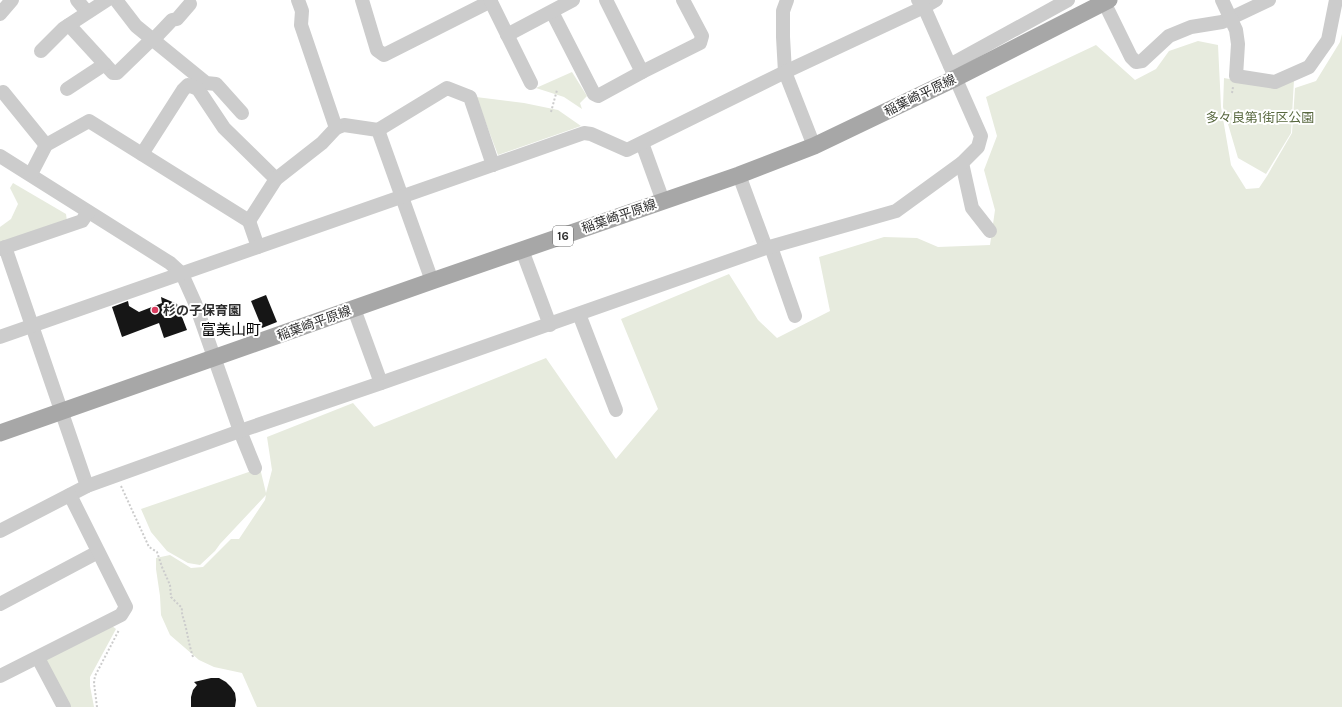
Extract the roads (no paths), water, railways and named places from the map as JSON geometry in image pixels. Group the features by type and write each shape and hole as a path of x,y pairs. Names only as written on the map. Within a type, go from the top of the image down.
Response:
{"main road":[{"name":"稲葉崎平原線","path":"0,433 739,175 814,146 953,71 1105,1"}],"street":[{"path":"0,14 12,0"},
{"path":"77,0 87,12"},
{"path":"42,51 64,28 107,0"},
{"path":"116,0 136,26 206,83 216,84 242,113"},
{"path":"298,0 302,11 301,25 336,128"},
{"path":"362,0 377,50 384,55 491,1 531,83"},
{"path":"507,34 573,0"},
{"path":"606,0 642,72"},
{"path":"552,12 594,94 598,96 700,43 702,36 683,0"},
{"path":"786,0 783,11 782,37 785,72 814,146"},
{"path":"953,71 1068,0"},
{"path":"1222,0 1236,30 1238,44 1236,76 1275,82 1309,67 1328,40 1336,0"},
{"path":"1105,1 1131,56 1136,62 1142,60 1168,36 1191,26 1222,22 1269,0"},
{"path":"0,337 584,133 591,134 627,150 926,2 980,136 978,147 962,163 896,211 769,248 240,431 88,486 0,531"},
{"path":"69,25 113,73 117,73 172,20 177,19 190,4"},
{"path":"67,89 105,64"},
{"path":"142,154 188,85 198,89 224,128 276,179"},
{"path":"249,221 276,179 322,143 336,128 344,125 378,130 447,88 470,97 493,165"},
{"path":"3,92 46,145"},
{"path":"31,174 46,145 89,121 249,221 258,247"},
{"path":"378,130 432,281"},
{"path":"642,142 663,201"},
{"path":"0,156 31,174 170,264 182,274 195,303 240,431 255,468"},
{"path":"962,163 972,208 990,231"},
{"path":"739,175 796,316"},
{"path":"88,212 82,221 3,248 32,325 88,486"},
{"path":"522,250 550,325"},
{"path":"354,309 381,383"},
{"path":"579,314 616,410"},
{"path":"0,676 121,615 126,607 70,495"},
{"path":"0,604 98,552"},
{"path":"38,658 64,707"}],"place":[{"name":"杉の子保育園","path":"155,310"}],"district":[{"name":"富美山町","path":"231,330"}],"park label":[{"name":"多々良第1街区公園","path":"1260,117"}]}
